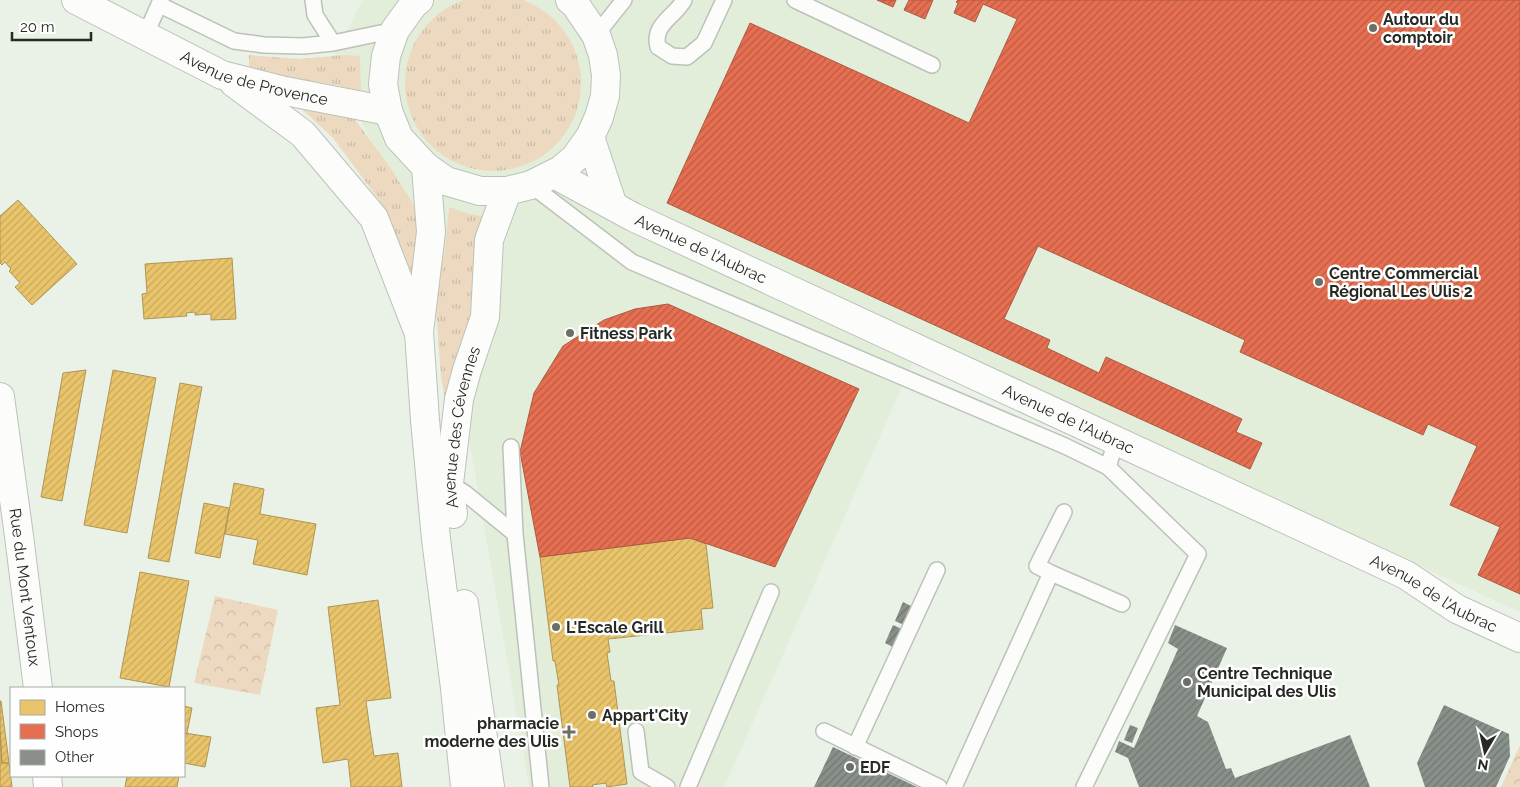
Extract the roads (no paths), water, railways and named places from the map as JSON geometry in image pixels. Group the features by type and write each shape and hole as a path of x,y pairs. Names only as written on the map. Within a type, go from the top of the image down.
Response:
{"street":[{"name":"Avenue de Provence","path":"76,0 222,75 286,91 388,111"},
{"path":"420,0 413,5 395,30 386,56 383,84 388,111 399,138 426,167 446,181 480,191 531,184 562,170 575,158 590,137 600,117 606,75 602,55 596,35 575,4 570,0"},
{"path":"222,75 303,134 374,218 419,332"},
{"path":"590,137 613,206"},
{"name":"Avenue des Cévennes","path":"426,167 431,232 419,332 436,539 455,688 464,787"},
{"name":"Avenue des Cévennes","path":"490,787 449,483 459,400 485,317 489,240 531,184"},
{"name":"Avenue de l'Aubrac","path":"531,184 613,206 633,217 1406,575 1457,609 1520,638"},
{"name":"Rue du Mont Ventoux","path":"0,397 38,687"},
{"name":"Avenue des Cévennes","path":"454,787 451,734 455,688"}],"lane":[{"path":"313,0 315,16 333,43"},
{"path":"596,35 624,0"},
{"path":"684,0 681,6 663,23 656,40 658,47 672,56 687,56 704,43 724,0"},
{"path":"795,0 932,65"},
{"path":"145,36 160,2 234,41 298,46 333,43 395,30"},
{"path":"531,184 632,262 1065,446 1108,467 1198,554 1084,787"},
{"path":"1108,467 1116,441"},
{"path":"511,447 515,534 541,787"},
{"path":"449,483 465,493 515,534"},
{"path":"1064,512 1037,566 1122,604"},
{"path":"855,747 937,570"},
{"path":"954,787 1051,573"},
{"path":"688,787 771,592"},
{"path":"636,731 641,772 666,787"},
{"path":"824,731 939,787"}],"place":[{"name":"Autour du comptoir","path":"1373,28"},
{"name":"Centre Commercial Régional Les Ulis 2","path":"1319,282"},
{"name":"Fitness Park","path":"570,333"},
{"name":"L'Escale Grill","path":"556,627"},
{"name":"Centre Technique Municipal des Ulis","path":"1187,682"},
{"name":"Appart'City","path":"592,715"},
{"name":"pharmacie moderne des Ulis","path":"569,732"},
{"name":"EDF","path":"850,767"}]}
